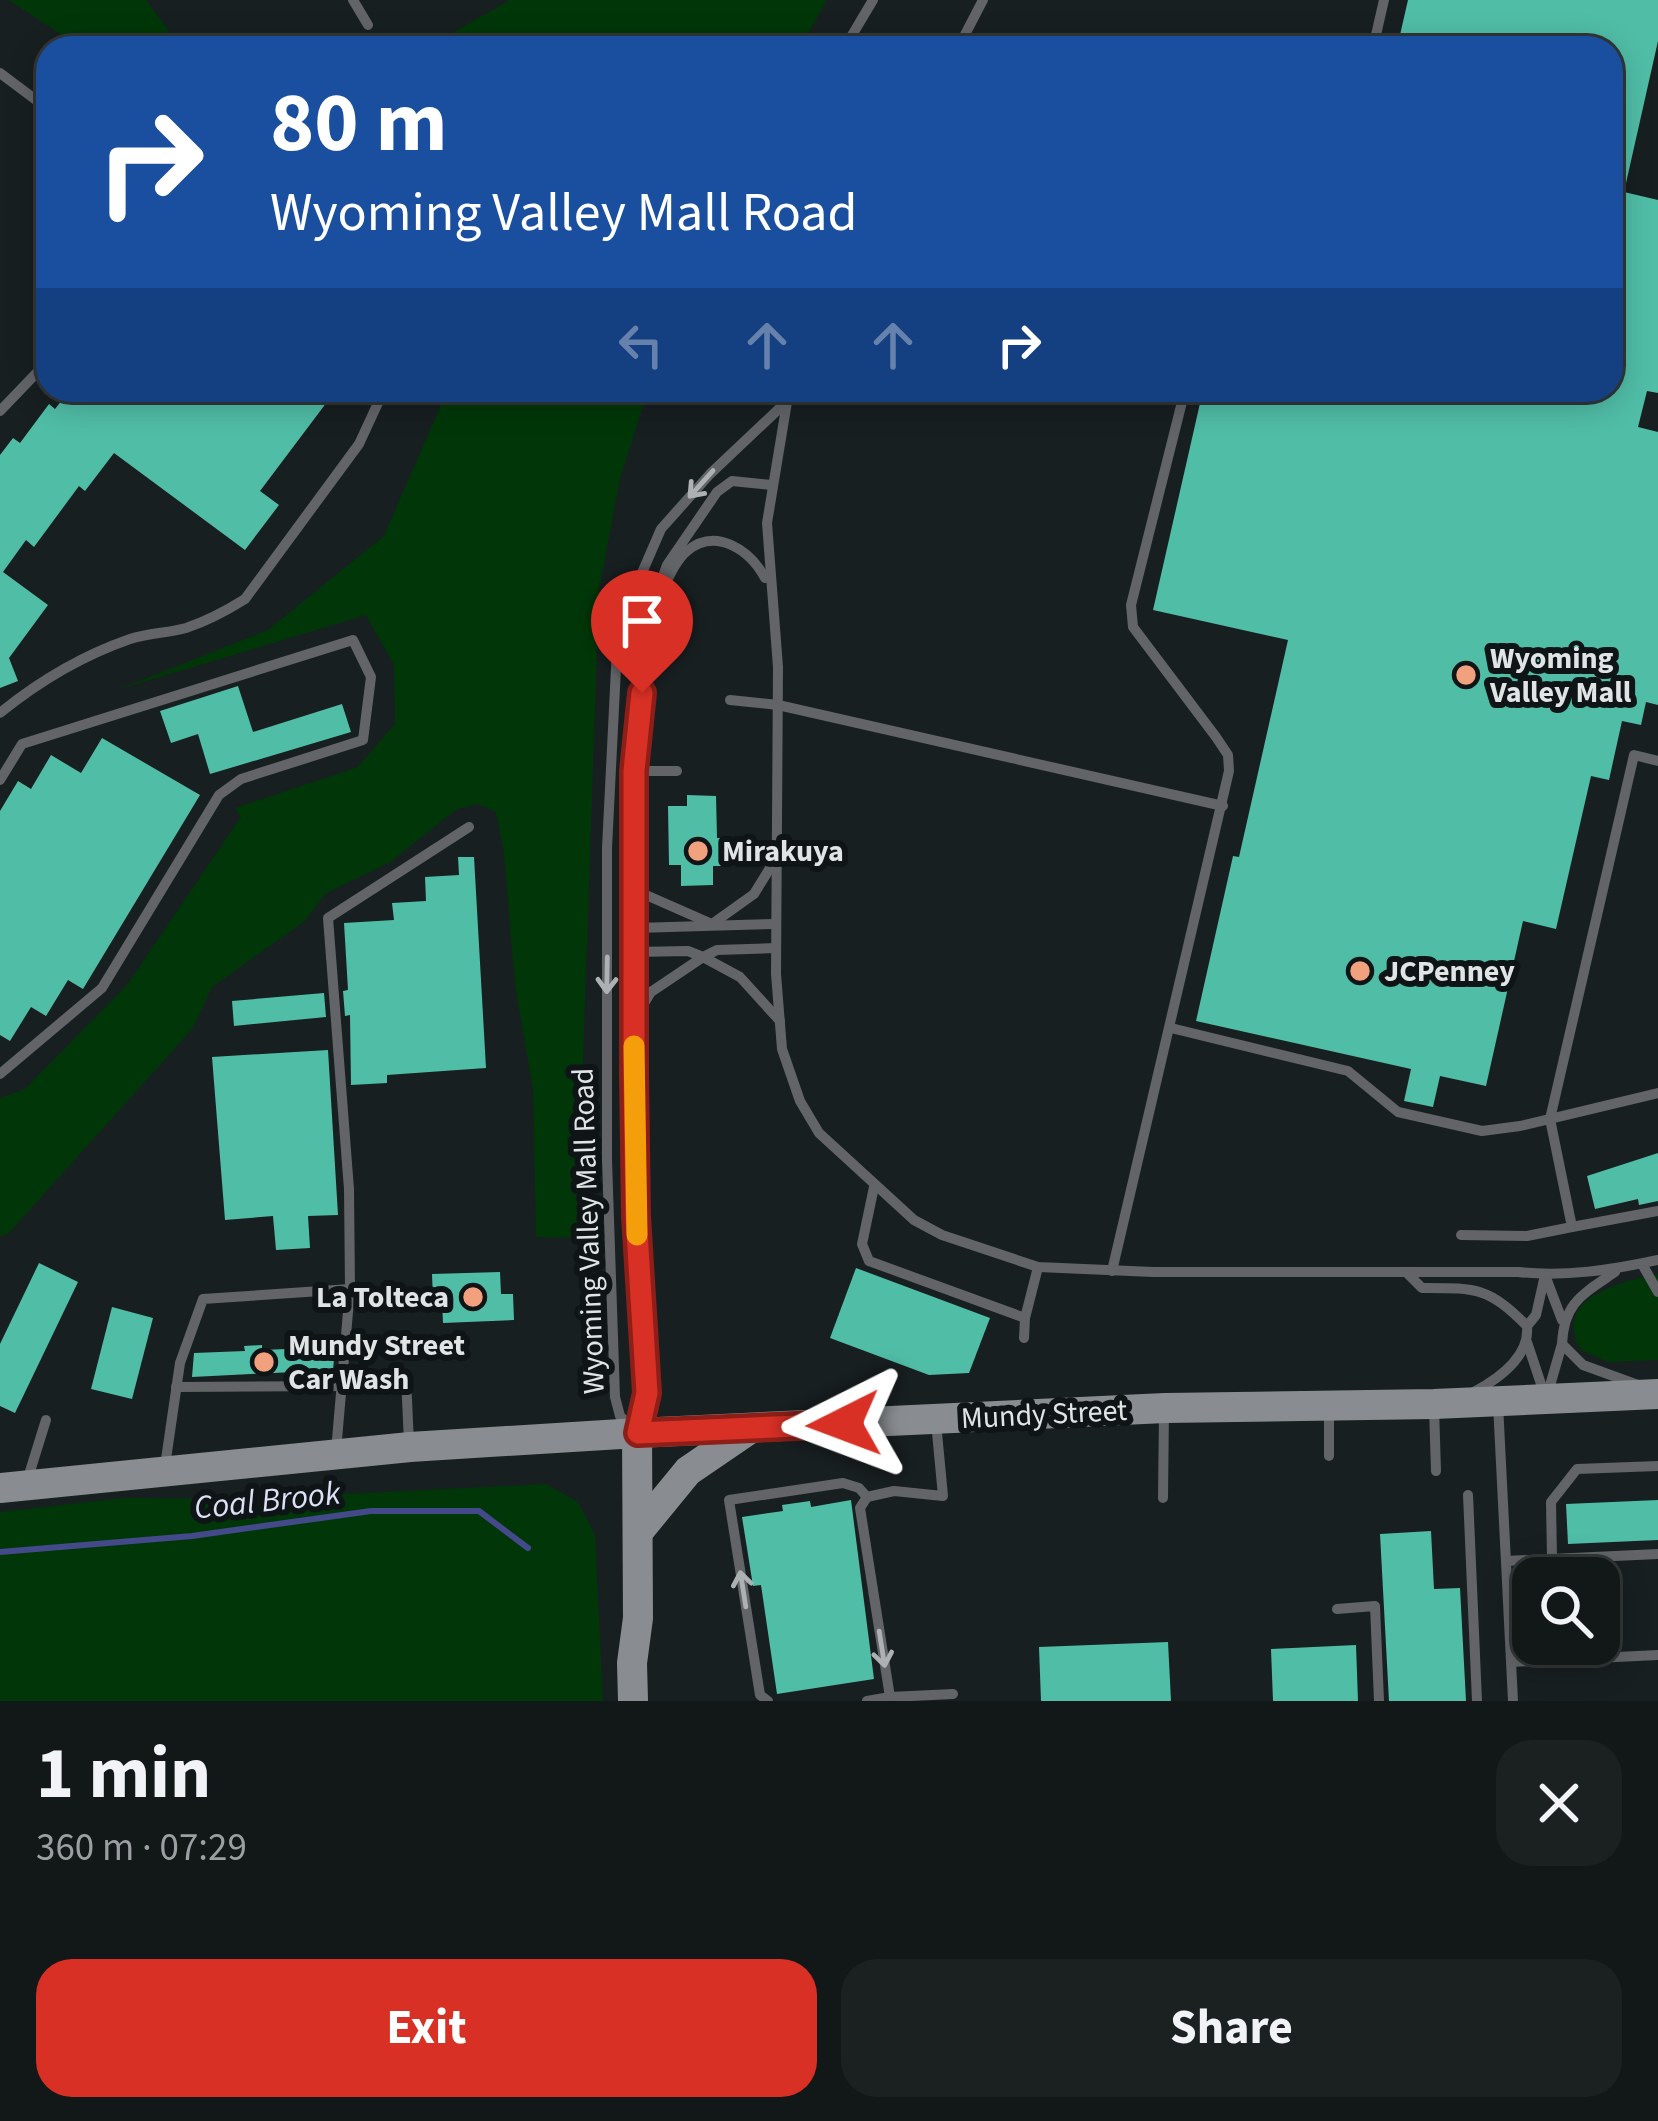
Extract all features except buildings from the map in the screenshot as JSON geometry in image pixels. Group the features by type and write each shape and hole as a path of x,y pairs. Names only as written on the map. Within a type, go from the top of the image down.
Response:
{"main road":[{"name":"Mundy Street","path":"13,1486 410,1447 638,1433 1165,1408 1658,1393"},
{"path":"638,1532 688,1471 752,1428"},
{"path":"633,1701 638,1433"},
{"path":"638,1618 652,1663 654,1701"}],"lane":[{"path":"353,0 368,25"},
{"path":"852,36 873,0"},
{"path":"964,36 982,0"},
{"path":"1376,36 1384,0"},
{"path":"0,73 36,100"},
{"path":"0,411 36,374"},
{"path":"0,713 49,678 92,656 132,638 184,628 245,599 359,444 378,402"},
{"name":"Wyoming Valley Mall Road","path":"638,1433 620,1416 615,1397 610,1303 607,848 618,628 661,529 781,402"},
{"name":"Wyoming Valley Mall Road","path":"786,402 767,523 778,705 775,948 782,1049 805,1111 834,1149 914,1220 942,1235 1038,1267 1546,1275 1658,1260"},
{"path":"1112,1271 1223,806 1228,755 1132,627 1131,605 1182,402"},
{"path":"650,614 667,565 717,492 732,482 771,485"},
{"path":"650,614 677,562 701,542 727,543 752,556 769,585"},
{"name":"Wyoming Valley Mall Road","path":"638,1433 647,1393 636,1216 634,771 650,614"},
{"path":"0,780 22,744 353,640 371,677 363,740 241,779 219,795 103,988 0,1074"},
{"path":"730,700 778,705 1223,806"},
{"path":"1572,1227 1550,1119 1634,755 1658,761"},
{"path":"634,771 677,771"},
{"path":"335,1454 350,1289 349,1189 328,918 469,827"},
{"path":"712,924 754,894 778,858"},
{"path":"635,861 637,882 646,895 712,924"},
{"path":"635,928 775,924"},
{"path":"634,1030 639,1010 651,992 703,957 717,950 775,948"},
{"path":"635,952 688,951 703,957 740,977 780,1021"},
{"path":"1171,1028 1348,1071 1398,1112 1482,1131 1658,1093"},
{"path":"874,1187 862,1244 869,1261 1024,1318"},
{"path":"1461,1235 1527,1236 1658,1211"},
{"path":"1642,1264 1658,1292"},
{"path":"1024,1338 1024,1318 1038,1267"},
{"path":"1562,1320 1579,1297 1620,1268"},
{"path":"1406,1273 1422,1288 1495,1296 1527,1326"},
{"path":"1546,1275 1562,1320 1562,1344 1546,1399"},
{"path":"1546,1275 1536,1316 1527,1326 1527,1342 1546,1399"},
{"path":"165,1469 176,1387 191,1325 203,1299 350,1289"},
{"path":"1436,1472 1445,1403 1505,1372 1527,1342"},
{"path":"1562,1344 1583,1365 1658,1393"},
{"path":"406,1377 410,1447"},
{"path":"176,1387 341,1386"},
{"path":"1582,1397 1658,1408"},
{"path":"1497,1401 1513,1701"},
{"path":"1329,1405 1329,1456"},
{"path":"1163,1498 1165,1408"},
{"path":"890,1697 860,1508 867,1497 893,1491 943,1496 936,1419"},
{"path":"13,1486 46,1420"},
{"path":"1552,1557 1551,1502 1577,1469 1658,1466"},
{"path":"769,1701 760,1695 728,1500 843,1483 859,1488 867,1497"},
{"path":"1468,1495 1477,1701"},
{"path":"1594,1557 1658,1554"},
{"path":"1506,1561 1512,1561"},
{"path":"1336,1609 1376,1606 1379,1701"},
{"path":"1510,1662 1658,1655"},
{"path":"867,1701 952,1694"}],"green space":[{"path":"9,0 146,0 172,36 64,36"},
{"path":"510,0 827,0 807,36 447,36"},
{"path":"644,402 620,479 599,590 577,1238 536,1237 533,1089 515,985 504,853 496,812 478,804 457,809 389,863 326,893 305,921 212,987 193,1028 9,1233 0,1236 0,1098 25,1089 127,985 241,817 235,808 358,767 395,724 394,665 366,615 117,690 268,630 384,536 441,405"},
{"path":"1658,1274 1658,1360 1608,1362 1581,1350 1574,1332 1575,1317 1583,1305 1610,1287"},
{"path":"546,1484 578,1502 595,1535 603,1701 0,1701 0,1512 124,1498 245,1499"}],"waterway":[{"name":"Coal Brook","path":"0,1552 192,1536 371,1511 479,1511 528,1548"}],"slow traffic":[{"path":"634,1046 637,1235"}],"place":[{"name":"Wyoming Valley Mall","path":"1466,675"},
{"name":"Mirakuya","path":"698,851"},
{"name":"JCPenney","path":"1360,971"},
{"name":"La Tolteca","path":"473,1297"},
{"name":"Mundy Street Car Wash","path":"264,1362"}],"route":[{"path":"642,693 634,771 634,1076 636,1216 647,1393 638,1433 844,1424"}]}
